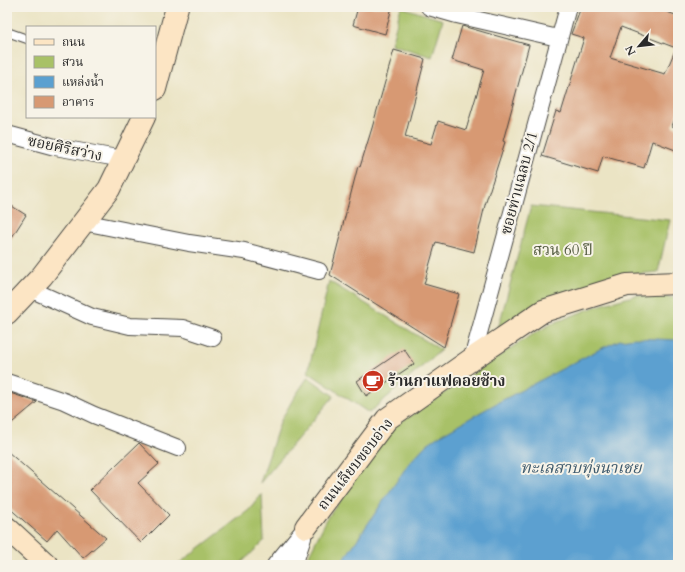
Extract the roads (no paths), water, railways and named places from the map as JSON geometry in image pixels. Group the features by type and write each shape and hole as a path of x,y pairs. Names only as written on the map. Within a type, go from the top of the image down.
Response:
{"street":[{"path":"156,85 177,7"},
{"path":"429,7 558,38"},
{"name":"ซอยท่าแฉลบ 2/1","path":"472,359 558,38 568,7"},
{"path":"7,313 42,276 109,189 144,118"},
{"name":"ซอยศิริสว่าง","path":"7,134 55,147 124,159"},
{"path":"83,222 189,243 244,251 319,271"},
{"name":"ถนนเลียบขอบอ่าง","path":"294,565 306,527 386,419 543,311 627,285 678,283"},
{"path":"30,289 92,317 130,326 166,326 183,328 213,338"},
{"path":"7,382 64,401 94,415 178,448"},
{"path":"275,565 306,527"},
{"path":"7,528 47,565"}],"lane":[{"path":"7,32 26,39"}],"water":[{"name":"ทะเลสาบทุ่งนาเชย","path":"635,338 678,340 678,565 340,565 409,463 427,444 497,403 600,349 620,340"}],"place":[{"name":"ร้านกาแฟดอยช้าง","path":"373,381"}],"park label":[{"name":"สวน 60 ปี","path":"563,250"}]}
